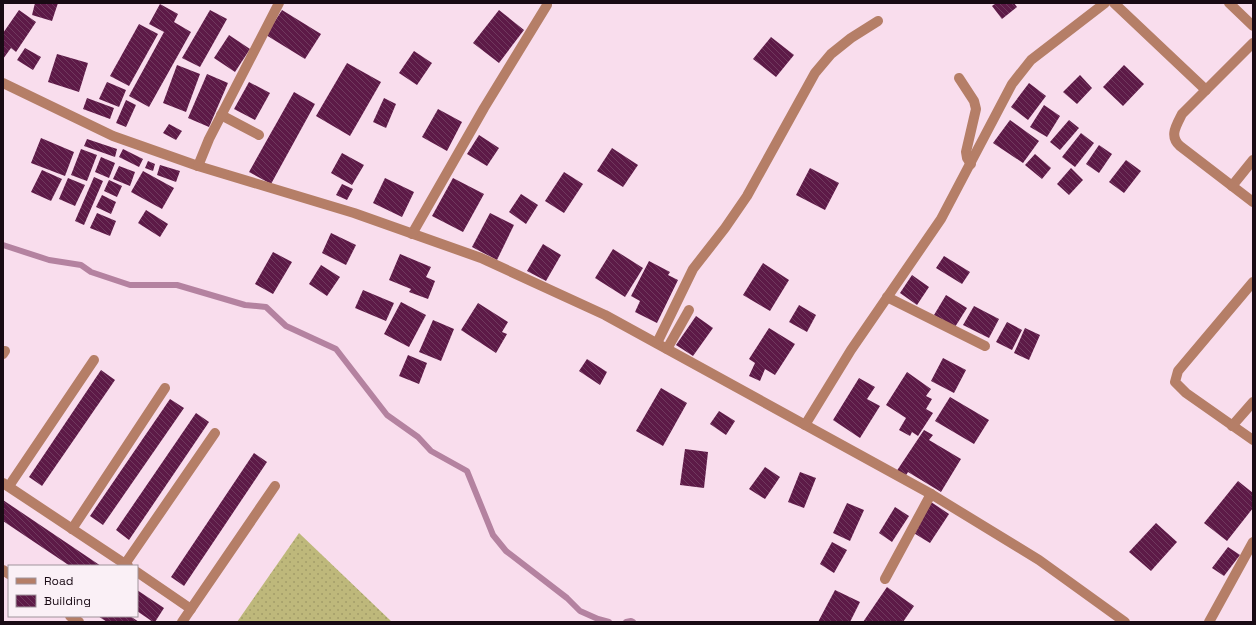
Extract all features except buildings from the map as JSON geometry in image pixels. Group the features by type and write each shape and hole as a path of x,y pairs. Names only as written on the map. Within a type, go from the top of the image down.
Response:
{"street":[{"path":"198,166 209,139 279,3"},
{"path":"805,424 887,297 941,220 1012,84 1031,60 1105,3"},
{"path":"1114,3 1206,90"},
{"path":"1229,3 1253,26"},
{"path":"412,234 484,108 547,5"},
{"path":"656,343 693,269 725,228 747,196 815,73 831,54 851,38 878,21"},
{"path":"1253,43 1182,114 1176,124 1174,135 1174,140 1180,146 1253,202"},
{"path":"959,78 974,101 976,109 966,152 967,158 971,164"},
{"path":"3,83 113,136 198,166 354,213 481,258 605,315 931,494 1039,560 1125,622"},
{"path":"221,115 259,135"},
{"path":"1232,186 1253,160"},
{"path":"1253,282 1178,371 1175,382 1186,393 1253,440"},
{"path":"887,297 985,346"},
{"path":"667,349 689,310"},
{"path":"94,360 6,484 126,565 215,433"},
{"path":"72,529 166,388"},
{"path":"1232,426 1253,402"},
{"path":"182,622 275,486"},
{"path":"886,580 931,494"},
{"path":"1209,622 1253,542"},
{"path":"138,573 191,608"}],"shaded area":[{"path":"299,533 392,622 237,622"}],"waterway":[{"path":"3,245 49,260 81,265 91,272 130,285 177,285 245,305 266,307 286,326 336,349 387,415 418,437 431,451 467,471 493,535 506,551 567,598 580,611 609,622"},
{"path":"626,622 633,622"}]}
